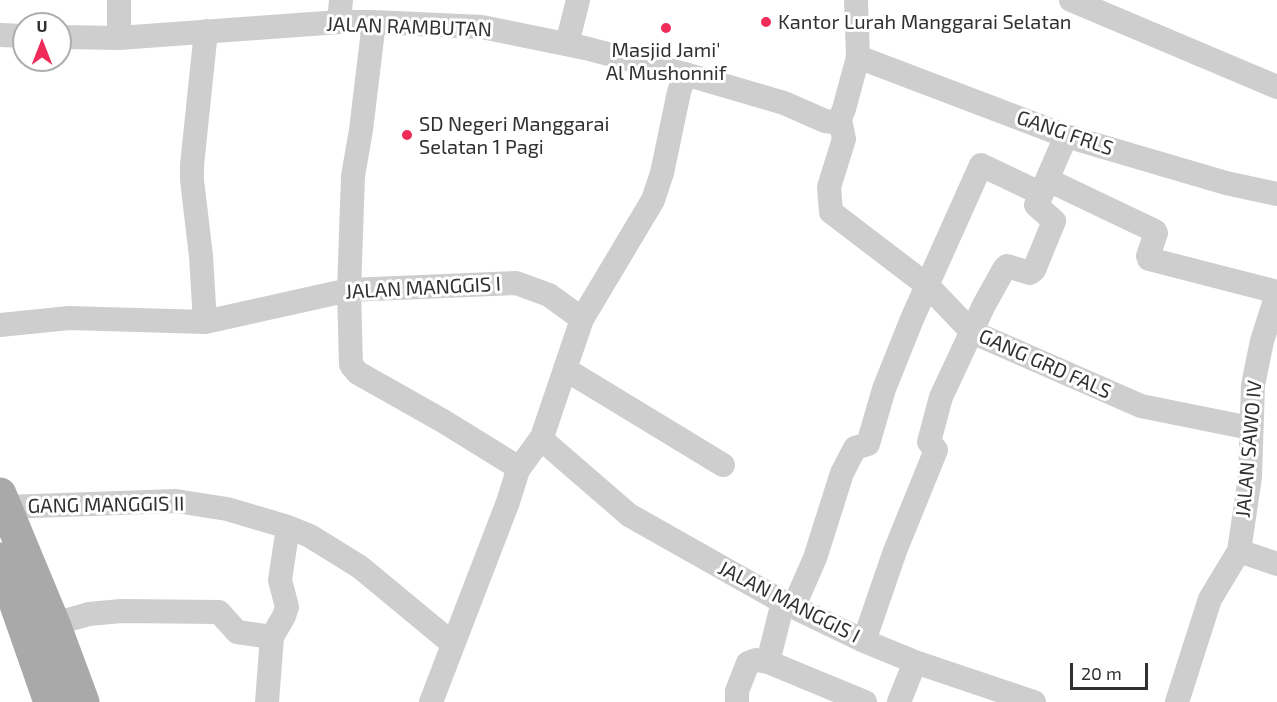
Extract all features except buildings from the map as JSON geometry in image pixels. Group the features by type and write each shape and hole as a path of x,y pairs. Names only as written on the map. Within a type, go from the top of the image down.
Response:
{"main road":[{"path":"3,501 54,624 83,702"},
{"path":"1,566 50,702"}],"street":[{"path":"119,0 119,38"},
{"path":"567,44 578,0"},
{"path":"840,119 858,57 856,0"},
{"path":"1071,0 1277,87"},
{"name":"JALAN RAMBUTAN","path":"72,37 119,38 206,30 340,11 374,22 482,27 567,44 685,74 784,103 825,121 833,122 840,119"},
{"path":"374,22 353,176 349,290 351,365 353,369 444,421 511,463 518,470"},
{"path":"205,321 192,165 206,30"},
{"name":"GANG FRLS","path":"858,57 1066,136 1226,183 1277,194"},
{"path":"431,702 518,470 542,437 582,319 653,200 662,173 685,74"},
{"name":"GANG GRD FALS","path":"840,119 844,139 829,187 831,212 928,286 972,332 1141,406 1250,428"},
{"path":"864,641 896,551 936,450 929,442 941,397 1004,268 1007,266 1030,273 1034,270 1054,221 1036,205 1066,136"},
{"path":"768,662 788,604 815,558 842,473 855,448 868,444 884,389 912,319 981,165 1045,187 1155,231 1149,259 1277,293"},
{"name":"JALAN MANGGIS I","path":"0,325 69,318 205,321 349,290 516,283 549,295 582,319"},
{"name":"JALAN SAWO IV","path":"1177,702 1210,599 1239,551 1250,477 1252,385 1262,341 1277,293"},
{"path":"564,369 723,465"},
{"name":"JALAN MANGGIS I","path":"542,437 547,444 629,515 788,604 864,641 915,662 1034,702"},
{"name":"GANG MANGGIS II","path":"3,501 176,501 227,509 288,527 310,536 360,567 453,644"},
{"path":"267,702 272,637 284,616 286,606 280,580 288,527"},
{"path":"1239,551 1277,564"},
{"path":"54,624 88,614 121,611 219,612 237,632 272,637"},
{"path":"738,702 737,691 747,663 756,660 768,662 865,702"},
{"path":"899,702 915,662"}],"place":[{"name":"Kantor Lurah Manggarai Selatan","path":"766,22"},
{"name":"Masjid Jami' Al Mushonnif","path":"666,28"},
{"name":"SD Negeri Manggarai Selatan 1 Pagi","path":"407,135"}]}
